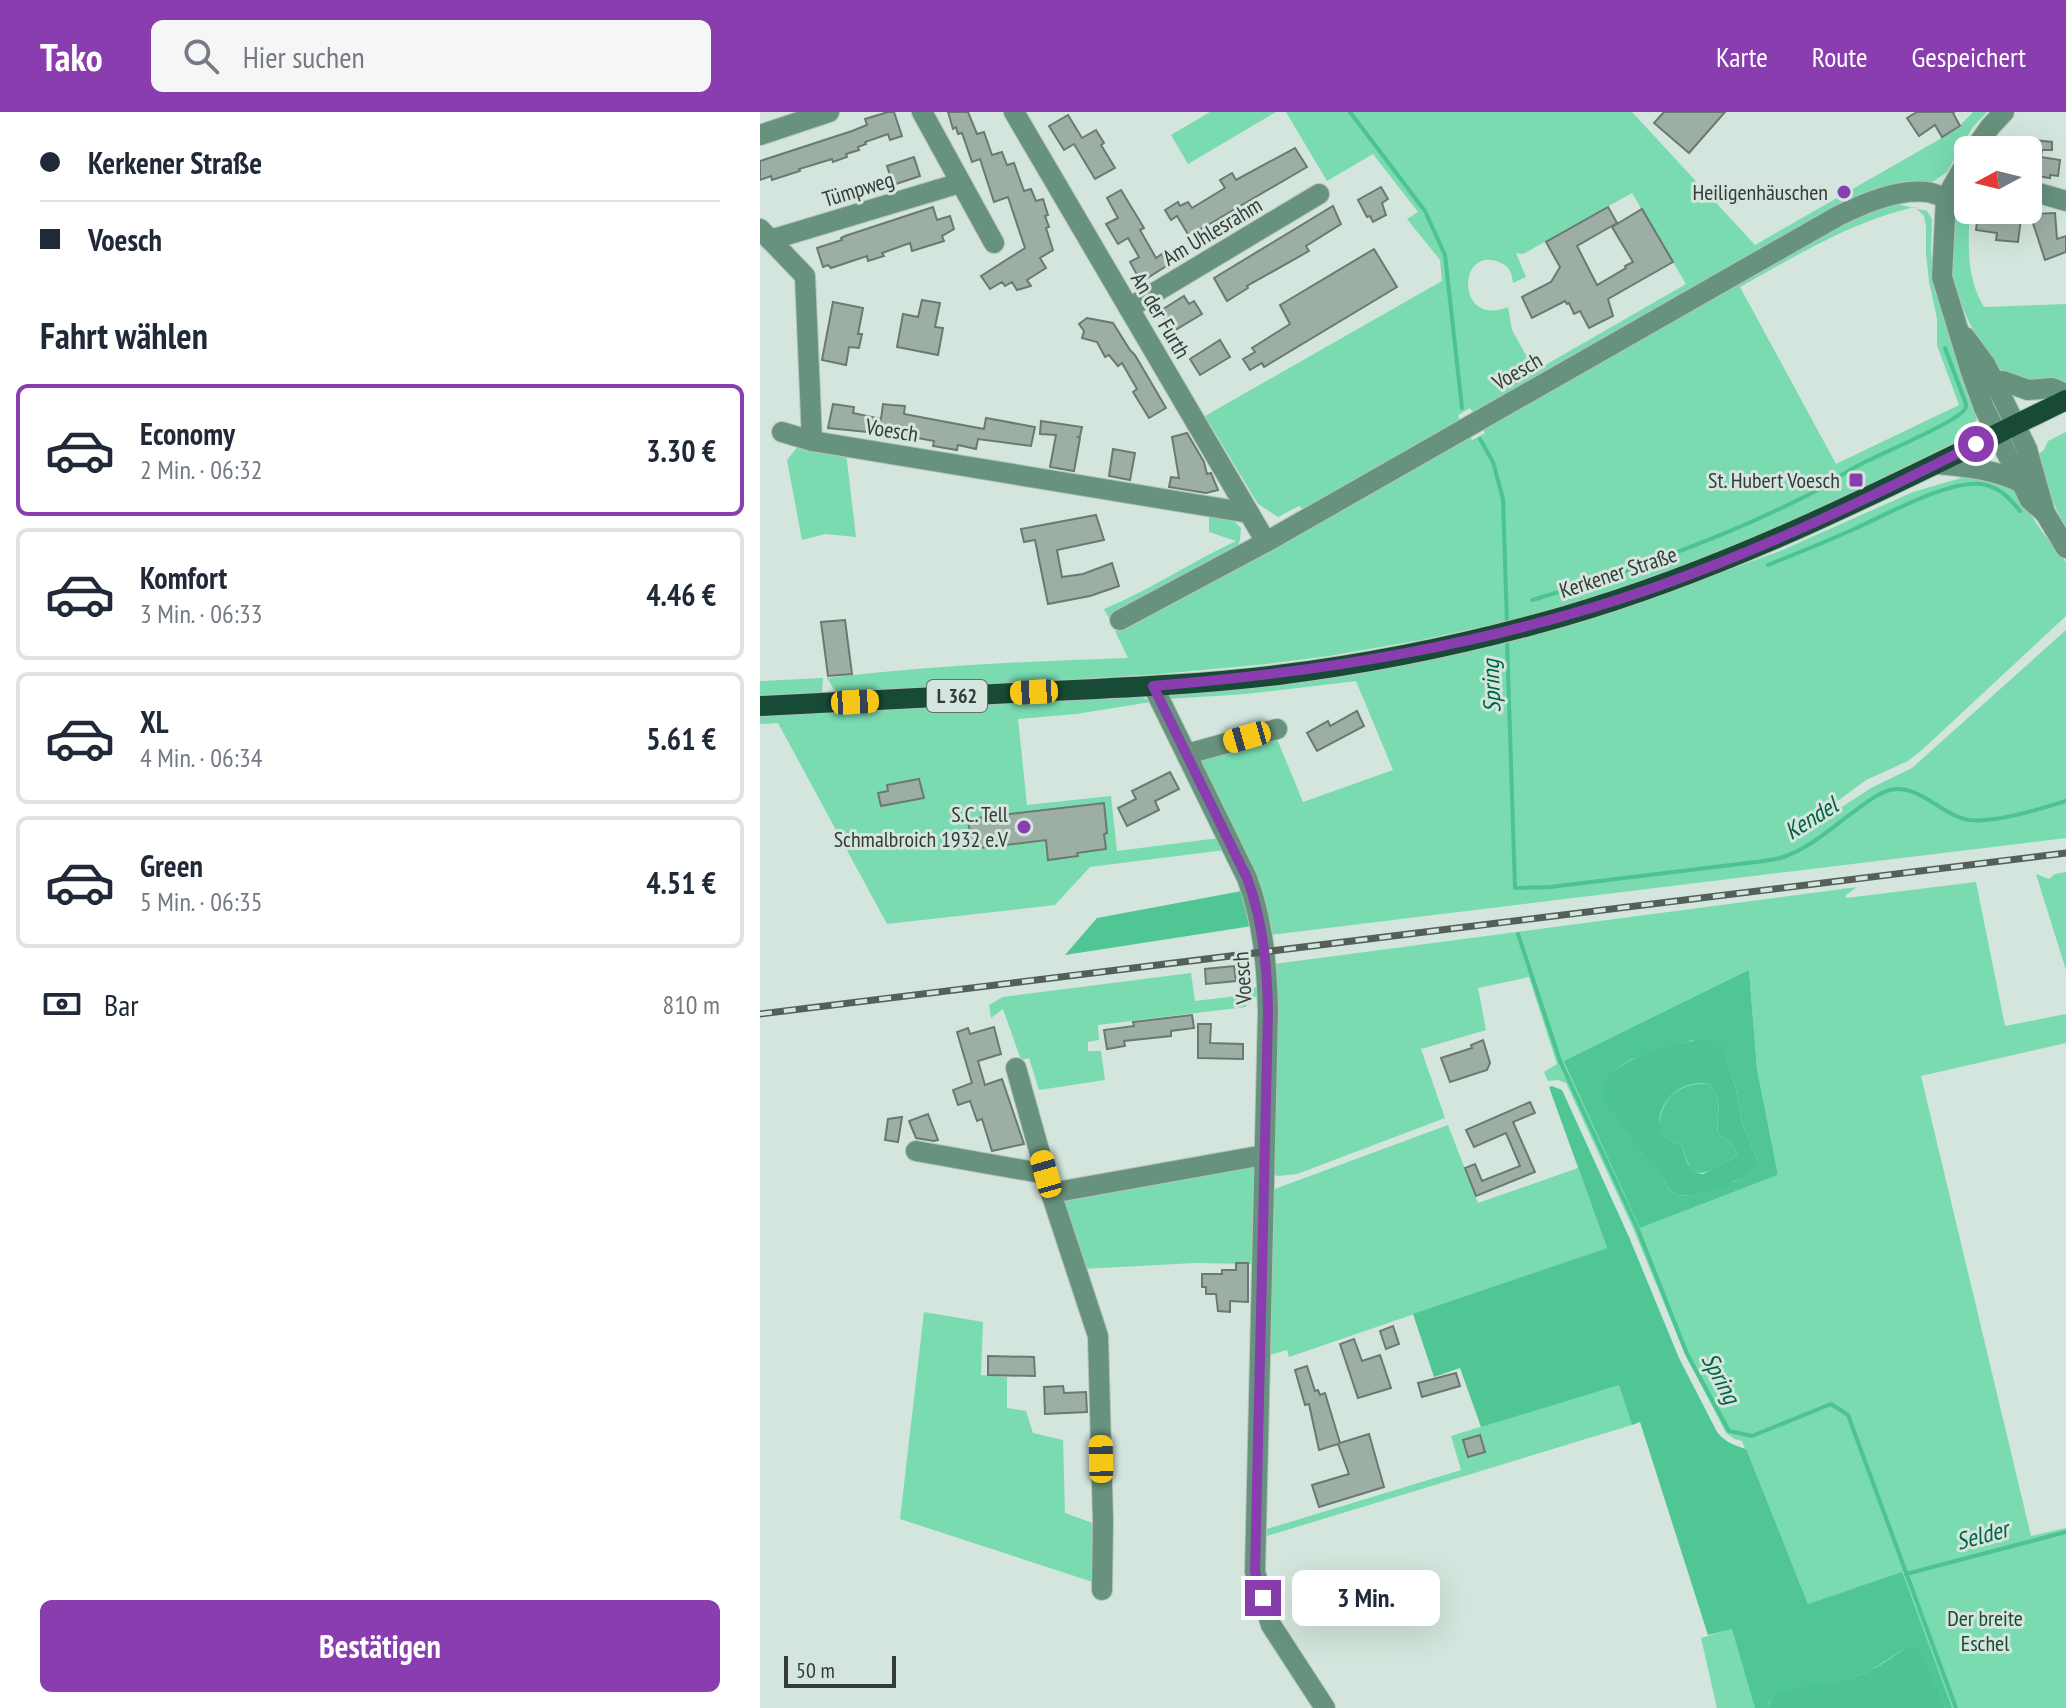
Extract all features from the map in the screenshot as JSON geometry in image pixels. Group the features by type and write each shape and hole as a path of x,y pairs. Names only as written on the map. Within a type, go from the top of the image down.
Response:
{"main road":[{"name":"Kerkener Straße","path":"1153,686 1239,679 1404,655 1520,628 1617,599 1695,572 1815,522 2066,400"},
{"name":"L 362","path":"760,706 1153,686"}],"street":[{"path":"760,135 794,117 829,112"},
{"path":"922,112 994,243"},
{"name":"An der Furth","path":"1014,112 1266,542"},
{"path":"1984,136 2004,112"},
{"name":"Tümpweg","path":"765,235 960,183"},
{"path":"1954,185 1946,198 1942,277 1974,382 1996,435 2030,500 2045,513"},
{"name":"Voesch","path":"1120,620 1266,542 1838,216 1860,205 1898,194 1928,192 1946,198"},
{"name":"Am Uhlesrahm","path":"1129,308 1319,194"},
{"path":"2042,194 2066,201"},
{"path":"765,235 805,276 812,441"},
{"path":"1956,324 1994,381 2027,449 2045,513 2066,548"},
{"path":"1994,381 2028,390 2052,388 2066,394"},
{"name":"Voesch","path":"782,432 812,441 1249,513"},
{"path":"1937,464 2002,473 2022,483"},
{"name":"Voesch","path":"1153,686 1247,878 1259,920 1267,976 1268,1011 1255,1572 1271,1625 1325,1708"},
{"path":"1187,754 1277,729"},
{"path":"1016,1068 1098,1336 1102,1590"},
{"path":"916,1151 1049,1184 1264,1155"}],"green space":[{"path":"1210,112 1276,112 1188,164 1171,135"},
{"path":"1286,112 1632,112 1755,245 1961,127 1973,112 1987,112 1967,136 1954,136 1954,160 1947,172 1934,181 1879,190 1475,415 1470,408 1458,415 1461,423 1304,510 1299,506 1278,517 1258,504 1205,416 1442,281 1440,260 1407,219 1418,212 1373,154 1327,181","holes":["1632,193 1686,284 1535,371 1512,330 1508,307 1491,311 1478,306 1471,297 1468,285 1470,273 1476,264 1486,260 1507,267 1513,283 1526,277 1516,253 1523,254"]},
{"path":"1893,203 1913,208 1847,230 1740,287 1836,464 1959,405 1937,345 1937,319 1926,254 1926,227 1924,216 1917,209 1927,211 1932,219 1931,252 1935,281 1980,411 1971,432 1948,449 1725,550 1626,587 1513,620 1660,595 1780,551 1913,492 1968,476 2004,482 2016,492 2066,562 2066,616 1923,749 1908,761 1866,780 1808,823 1808,829 1871,788 1912,768 2066,630 2066,838 1270,935 1195,755 1275,734 1303,802 1393,770 1356,681 1246,694 1167,699 1172,690 1276,681 1500,623 1329,656 1159,674 837,694 827,678 977,665 1128,658 1115,631 1468,433 1472,440 1485,433 1481,426 1861,212"},
{"path":"1954,213 1954,224 1970,224 1971,272 1984,307 2066,304 2066,381 2046,386 2001,373 1988,358 1953,284 1948,251"},
{"path":"2066,432 2066,530 2036,456 2044,450 2048,441"},
{"path":"799,445 846,453 856,537 825,534 802,540 787,460"},
{"path":"1209,515 1232,519 1241,528 1236,550 1110,620 1104,609 1236,541 1209,532"},
{"path":"823,678 822,694 760,697 760,681"},
{"path":"1141,696 1151,702 1018,719 1027,805 1111,796 1117,851 1219,838 1225,850 1090,867 1055,905 887,924 778,723 760,724 760,714"},
{"path":"2066,872 2066,970 2036,874 2049,879"},
{"name":"Der breite Eschel","path":"1976,882 2005,1026 2066,1014 2066,1043 1921,1076 2031,1536 2066,1528 2066,1708 1717,1708 1701,1638 1889,1580 1902,1573 1808,1604 1742,1441 1726,1433 1685,1354 1633,1228 1566,1083 1548,1081 1544,1072 1557,1064 1529,977 1478,988 1486,1030 1421,1049 1445,1118 1297,1174 1277,1176 1272,1172 1274,964 1857,887 1846,898","holes":["1749,970 1757,1069 1778,1175 1640,1228"]},
{"path":"1191,973 1195,1001 1238,996 1238,989 1259,987 1260,997 1247,997 1246,1007 1098,1025 1099,1040 1088,1042 1088,1051 1101,1051 1105,1080 1039,1090 1029,1058 1021,1060 1003,1009 991,1018 989,1005 1003,997"},
{"path":"1448,1125 1478,1203 1578,1168 1607,1248 1289,1357 1287,1350 1270,1355 1272,1190"},
{"path":"1256,1161 1254,1264 1195,1263 1082,1269 1058,1197"},
{"path":"924,1312 983,1322 981,1375 1007,1377 1007,1408 1026,1411 1033,1433 1063,1440 1065,1513 1098,1525 1099,1584 900,1519"},
{"path":"1619,1384 1632,1425 1267,1536 1267,1529 1461,1470 1451,1436"}],"shaded area":[{"path":"1242,891 1252,926 1065,955 1097,918"},
{"path":"1749,970 1757,1069 1778,1175 1640,1228 1564,1061","holes":["1692,1040 1724,1049 1742,1123 1757,1159 1736,1181 1691,1196 1676,1195 1609,1109 1617,1068 1632,1059"]},
{"path":"1708,1039 1724,1048 1742,1123 1757,1159 1746,1174 1729,1184 1691,1196 1676,1195 1609,1109 1601,1088 1608,1077 1632,1060","holes":["1695,1083 1708,1083 1718,1102 1718,1133 1737,1153 1734,1158 1703,1174 1691,1167 1682,1145 1662,1132 1660,1114 1670,1096 1679,1089"]},
{"path":"1708,1083 1718,1102 1718,1133 1737,1153 1734,1158 1701,1173 1691,1167 1682,1145 1668,1138 1659,1125 1665,1106 1674,1094 1688,1086"},
{"path":"1549,1087 1562,1090 1629,1237 1679,1358 1717,1432 1730,1443 1746,1449 1808,1604 1902,1572 1952,1708 1945,1708 1928,1666 1913,1643 1869,1671 1839,1683 1788,1690 1769,1702 1768,1708 1755,1708 1732,1629 1708,1635 1640,1422 1632,1425 1619,1385 1481,1427 1460,1368 1434,1377 1413,1314 1607,1248"},
{"path":"1913,1643 1928,1666 1945,1708 1768,1708 1778,1695 1854,1677 1878,1667"}],"building":[{"path":"894,112 902,136 890,140 888,134 865,142 858,147 859,150 846,154 847,157 799,169 772,180 771,176 760,180 760,161 852,131 867,125 865,119"},
{"path":"948,112 968,112 977,134 984,132 992,155 1002,152 1007,165 1014,163 1024,191 1031,189 1036,201 1043,199 1048,215 1045,216 1049,227 1046,228 1053,250 1040,258 1046,268 1027,280 1031,286 1017,290 1012,282 1005,286 1002,282 990,289 981,276 1025,248 1008,197 994,202 980,159 972,162 962,133 958,134 956,127 953,129"},
{"path":"1664,112 1725,112 1689,153 1654,123"},
{"path":"1917,112 1954,112 1960,126 1942,137 1935,125 1919,136 1907,118"},
{"path":"1068,115 1082,138 1096,130 1115,168 1095,179 1074,144 1064,150 1049,126"},
{"path":"2042,141 2052,142 2052,150 2042,150"},
{"path":"1295,148 1307,167 1189,236 1177,216 1171,220 1165,210 1178,202 1180,206 1188,202 1192,208 1225,188 1220,180 1232,173 1236,180"},
{"path":"914,157 920,176 893,185 887,166"},
{"path":"2042,157 2060,160 2058,176 2050,175 2050,178 2042,177"},
{"path":"1381,187 1388,199 1382,203 1386,215 1373,222 1358,200"},
{"path":"1121,190 1144,228 1140,230 1156,258 1162,254 1168,265 1141,282 1130,262 1139,257 1128,238 1118,244 1106,224 1118,218 1107,198"},
{"path":"1333,206 1341,224 1306,246 1309,251 1227,301 1214,278"},
{"path":"933,207 937,220 950,216 954,229 942,236 944,241 912,251 910,243 868,261 867,256 831,268 828,265 823,267 817,248"},
{"path":"1608,207 1617,223 1577,246 1597,285 1633,262 1612,227 1642,209 1673,262 1608,299 1613,316 1589,328 1580,311 1574,314 1565,301 1532,318 1522,297 1551,282 1560,267 1546,242"},
{"path":"2055,213 2057,239 2066,236 2066,252 2045,260 2033,224 2042,224 2042,214"},
{"path":"1977,224 2020,224 2018,242 1996,240 1997,233 1976,230"},
{"path":"1374,249 1397,287 1264,367 1262,363 1250,370 1243,359 1255,352 1252,348 1290,324 1280,305"},
{"path":"1184,296 1189,304 1194,301 1202,314 1172,332 1160,311"},
{"path":"922,300 940,303 935,327 943,328 938,355 897,347 903,314 918,317"},
{"path":"833,302 863,308 859,348 849,347 846,365 822,360"},
{"path":"1087,318 1113,323 1166,408 1149,418 1133,392 1137,389 1122,363 1118,366 1109,355 1105,357 1097,342 1082,338 1084,331 1079,324"},
{"path":"1220,340 1230,357 1200,375 1190,359"},
{"path":"833,404 854,407 853,413 881,419 883,404 905,406 904,414 984,429 986,418 1035,427 1031,446 978,439 976,449 958,445 957,450 933,446 934,441 912,437 911,442 877,436 878,433 828,428"},
{"path":"1041,421 1082,427 1074,471 1050,467 1056,435 1040,434"},
{"path":"1187,433 1218,490 1206,493 1169,487 1171,477 1179,478 1172,437"},
{"path":"1113,449 1135,453 1130,480 1109,476"},
{"path":"1096,515 1104,540 1057,550 1062,577 1083,574 1112,563 1119,586 1090,596 1048,604 1035,540 1024,542 1021,529"},
{"path":"845,620 852,674 828,676 821,622"},
{"path":"1357,711 1364,726 1317,751 1307,733 1328,721 1330,726"},
{"path":"1170,772 1179,789 1155,801 1159,810 1127,826 1118,808 1136,799 1132,791"},
{"path":"919,779 924,798 881,806 878,793 888,791 887,785"},
{"path":"1104,803 1106,849 1048,860 1046,840 972,849 968,819"},
{"path":"1234,966 1236,981 1206,984 1205,969"},
{"path":"1192,1015 1194,1028 1171,1031 1171,1036 1124,1041 1125,1046 1107,1049 1104,1030 1134,1026 1133,1022"},
{"path":"1198,1024 1211,1024 1210,1043 1243,1044 1243,1059 1198,1058"},
{"path":"994,1027 1001,1054 978,1061 985,1085 1002,1079 1024,1144 992,1151 982,1119 977,1121 970,1101 958,1105 953,1090 972,1083 957,1032 968,1028 970,1034"},
{"path":"1483,1040 1490,1063 1487,1070 1450,1082 1441,1058 1472,1048 1471,1045"},
{"path":"1530,1102 1535,1113 1513,1122 1535,1172 1476,1196 1465,1168 1475,1164 1482,1181 1520,1166 1506,1133 1474,1147 1466,1130"},
{"path":"928,1114 938,1140 916,1138 909,1121"},
{"path":"902,1117 898,1142 885,1140 888,1119"},
{"path":"1236,1263 1248,1263 1248,1302 1230,1301 1230,1312 1218,1311 1216,1294 1206,1294 1206,1287 1202,1287 1202,1274 1236,1270"},
{"path":"1393,1326 1399,1344 1386,1349 1380,1331"},
{"path":"1354,1339 1362,1361 1380,1355 1391,1388 1358,1398 1340,1344"},
{"path":"988,1356 1034,1357 1035,1376 988,1375"},
{"path":"1307,1366 1315,1391 1318,1390 1320,1395 1325,1393 1340,1443 1369,1434 1384,1487 1319,1507 1312,1485 1349,1474 1338,1444 1319,1450 1309,1404 1305,1405 1295,1370"},
{"path":"1456,1373 1460,1386 1422,1397 1418,1383"},
{"path":"1063,1386 1064,1393 1086,1392 1087,1412 1045,1414 1044,1387"},
{"path":"1480,1435 1485,1452 1468,1457 1463,1440"}],"waterway":[{"name":"Spring","path":"1350,112 1425,211 1445,255 1462,408"},
{"path":"1532,600 1639,566 1743,526 1948,422 1959,415 1966,404 1945,348"},
{"name":"Spring","path":"1480,439 1493,462 1503,499 1507,623"},
{"path":"1768,565 1951,487 1987,485 2003,493 2020,511"},
{"name":"Kendel","path":"1507,640 1515,888 1550,887 1780,858 1807,846 1868,801 1890,790 1911,791 1949,813 1969,820 2005,817 2066,801"},
{"name":"Spring","path":"1518,934 1560,1061 1638,1230 1687,1354 1729,1431 1752,1436 1831,1404 1848,1415 1956,1708"},
{"name":"Selder","path":"1906,1574 2066,1532"}],"railway":[{"path":"760,1014 2066,853"}],"place":[{"name":"Heiligenhäuschen","path":"1844,192"},
{"name":"St. Hubert Voesch","path":"1856,480"},
{"name":"S.C. Tell Schmalbroich 1932 e.V","path":"1024,827"}],"route":[{"path":"1263,1598 1255,1572 1268,1011 1263,942 1247,878 1153,686 1277,675 1404,655 1564,616 1655,587 1741,554 1976,444"}]}
